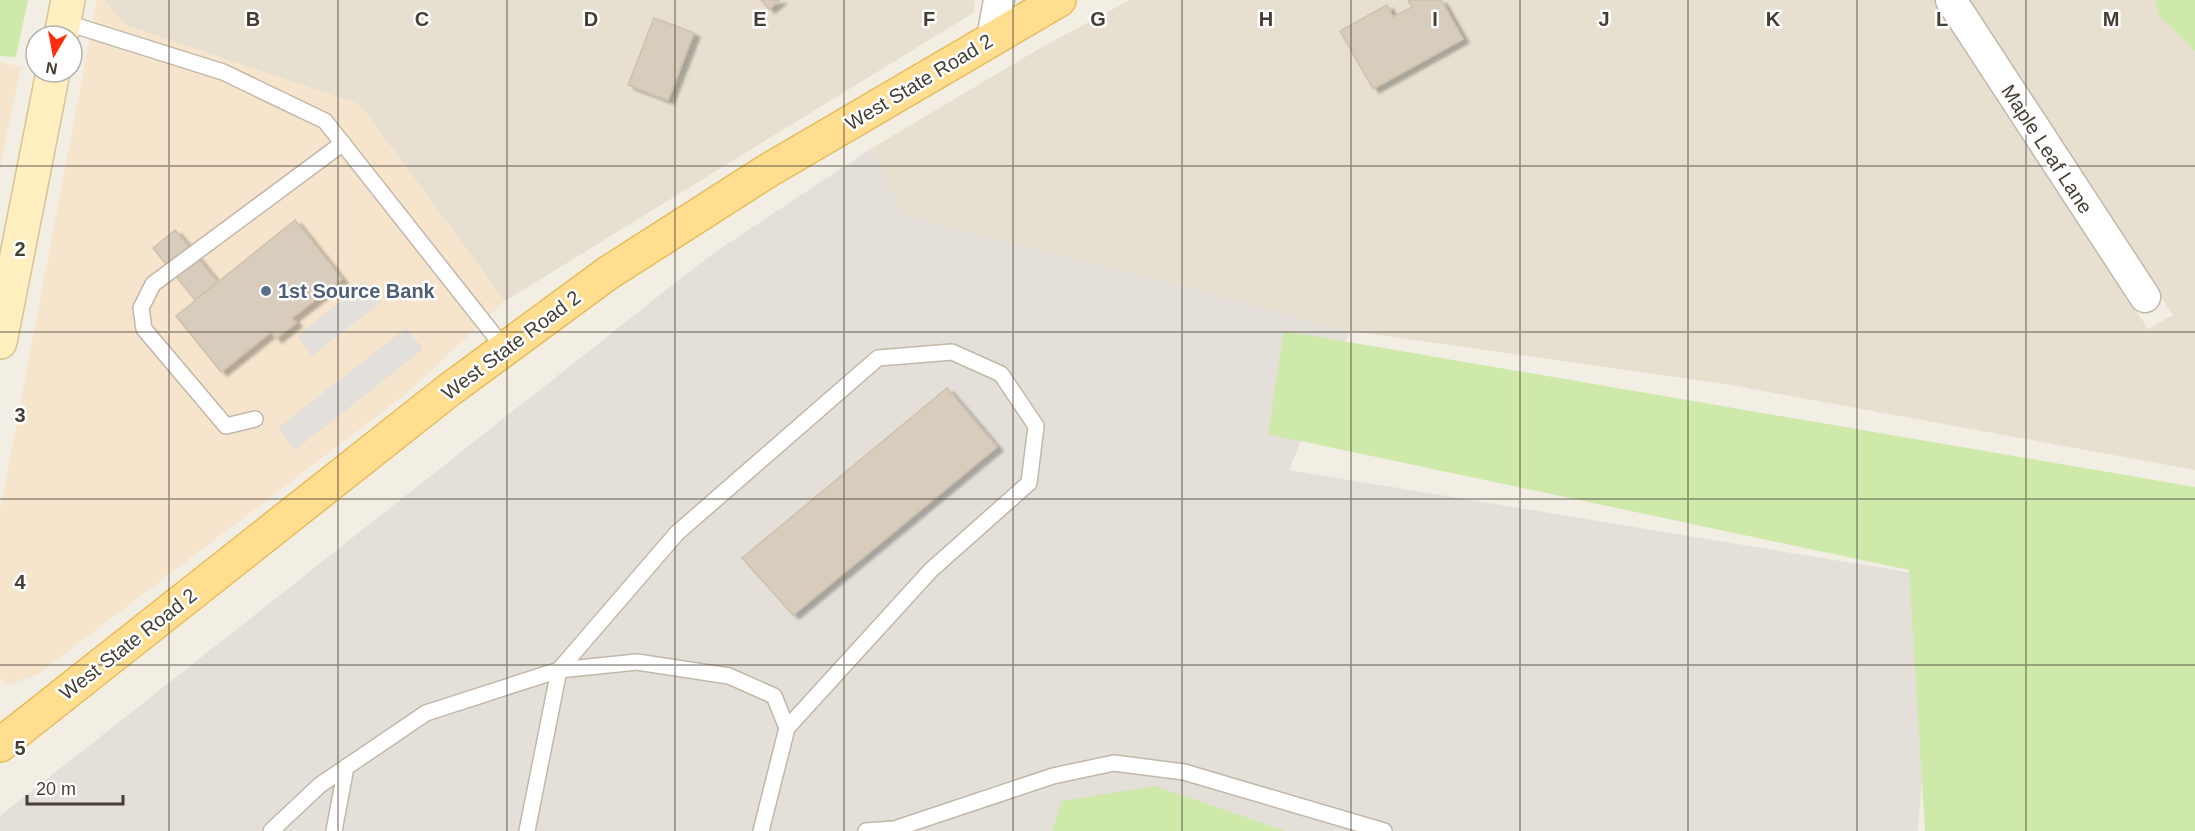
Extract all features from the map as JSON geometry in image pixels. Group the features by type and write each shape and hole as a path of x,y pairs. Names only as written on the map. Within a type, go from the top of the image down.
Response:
{"main road":[{"name":"West State Road 2","path":"0,745 505,349 608,273 769,170 1059,0"},
{"path":"0,342 51,84"}],"street":[{"path":"992,38 999,0"},
{"name":"Maple Leaf Lane","path":"1951,0 2145,297"}],"lane":[{"path":"64,19 223,72 325,121 505,349"},
{"path":"255,419 226,426 144,329 141,308 153,284 343,143"},
{"path":"527,831 559,670 676,533 878,358 952,352 1001,374 1036,426 1029,483 932,570 787,728 761,831"},
{"path":"271,831 320,785 426,713 559,670 638,662 729,676 774,696 787,728"},
{"path":"866,831 886,831 1053,776 1114,763 1184,772 1384,831"},
{"path":"334,831 346,767"}],"shaded area":[{"path":"97,0 104,0 126,25 360,105 505,301 405,395 38,674 8,685 0,679 0,511 81,84 84,84 84,68"},
{"path":"104,0 975,0 973,13 505,301 360,105 126,25"},
{"path":"1130,0 1937,0 2148,329 2173,315 1964,0 2195,0 2195,470 1725,384 1351,331 902,214 872,148 1042,47"},
{"path":"0,62 21,67 0,167"},
{"path":"872,148 902,214 1351,331 1334,361 1289,470 1937,577 1918,831 0,831 0,816 708,257"},
{"path":"365,282 381,302 312,356 297,336"},
{"path":"406,328 423,349 295,450 278,428"}],"green space":[{"path":"0,0 28,0 16,57 0,56"},
{"path":"2155,0 2195,0 2195,51 2160,17"},
{"path":"1284,331 2195,487 2195,831 1925,831 1909,570 1268,434"},
{"path":"1155,786 1286,831 1052,831 1062,801"}],"building":[{"path":"761,0 780,0 769,9"},
{"path":"1408,0 1441,0 1463,39 1373,89 1340,31 1387,5 1393,17 1412,7"},
{"path":"654,18 694,33 668,100 628,85"},
{"name":"1st Source Bank","path":"295,220 342,279 292,318 296,323 276,339 271,332 221,372 176,316"},
{"path":"175,230 217,282 195,300 153,248"},
{"path":"947,388 997,447 793,615 742,558"}],"place":[{"name":"1st Source Bank","path":"266,291"}]}
